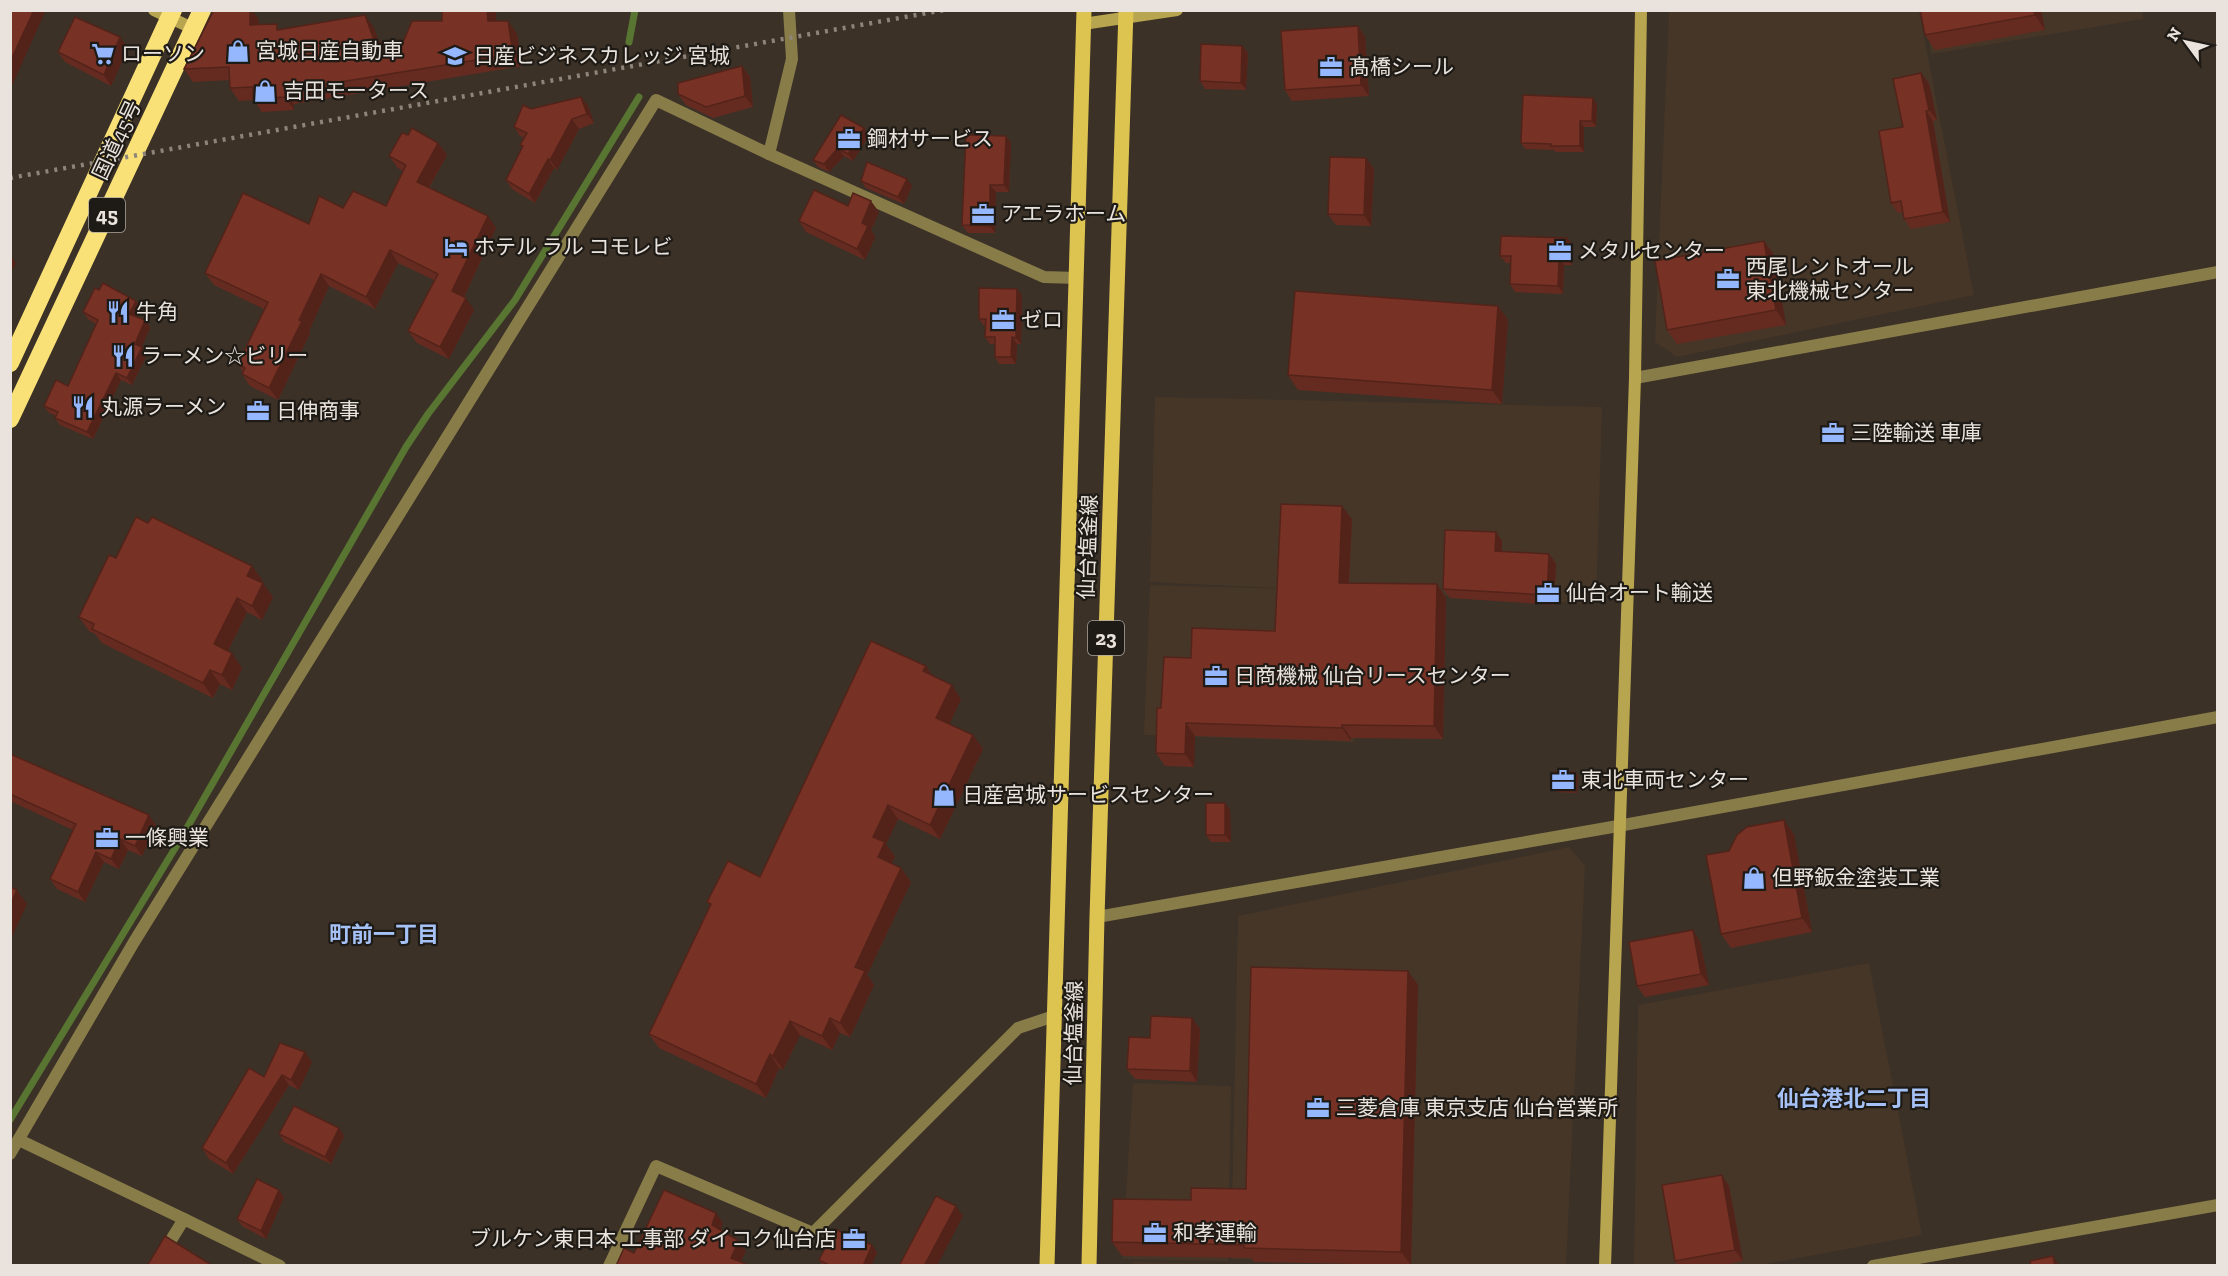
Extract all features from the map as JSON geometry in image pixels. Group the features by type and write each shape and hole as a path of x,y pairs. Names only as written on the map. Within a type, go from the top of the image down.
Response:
{"highway":[{"name":"国道45号","path":"10,419 202,10"},
{"name":"国道45号","path":"10,363 165,13"}],"main road":[{"name":"仙台塩釜線","path":"1089,1266 1097,917 1126,15"},
{"name":"仙台塩釜線","path":"1047,1266 1084,17"}],"street":[{"path":"769,154 792,59 789,10"},
{"path":"1084,17 1177,10"},
{"path":"1605,1266 1618,826 1635,378 1641,10"},
{"path":"165,13 194,29"},
{"path":"10,1154 134,942 656,100 769,154 1044,277 1077,278"},
{"path":"1635,378 2217,272"},
{"path":"1097,917 1618,826 2217,717"},
{"path":"609,1266 656,1166 813,1233 1018,1028 1054,1016"},
{"path":"19,1140 280,1266"},
{"path":"1873,1266 2217,1204"},
{"path":"155,1266 184,1220"}],"shaded area":[{"path":"2142,10 2143,19 1931,54 1925,11"},
{"path":"1669,11 1919,11 1974,295 1677,357 1655,342"},
{"path":"1155,397 1602,407 1596,604 1360,592 1354,742 1144,735 1150,585 1320,590 1150,582"},
{"path":"1569,847 1585,866 1566,1265 1413,1265 1231,1259 1238,916"},
{"path":"1869,963 1922,1235 1760,1265 1634,1266 1638,1005"},
{"path":"1133,1083 1231,1086 1228,1261 1122,1259"},
{"path":"1133,1262 1273,1265 1133,1266"}],"building":[{"path":"10,10 34,10 10,62"},
{"path":"214,10 250,10 250,25 277,24 277,30 365,15 375,43 404,40 412,21 442,21 442,10 487,10 488,21 508,21 513,54 285,91 285,97 253,99 253,87 230,88 229,67 184,69"},
{"path":"1920,10 2034,10 2035,15 1925,35"},
{"path":"75,17 120,37 104,75 58,52"},
{"path":"1358,26 1361,85 1285,90 1281,31"},
{"path":"1201,44 1242,46 1241,83 1200,81"},
{"path":"742,66 745,96 706,107 678,94 678,83"},
{"path":"1921,73 1929,110 1926,111 1943,212 1904,219 1901,201 1891,203 1879,131 1903,127 1893,79"},
{"path":"1523,95 1593,98 1592,121 1580,121 1580,146 1521,143"},
{"path":"581,97 587,114 572,119 529,194 506,180 527,133 514,127 523,105 531,109"},
{"path":"841,115 864,128 848,154 838,148 824,164 813,160"},
{"path":"412,128 438,143 417,182 488,216 452,291 466,298 440,347 408,331 438,274 390,250 366,297 321,274 299,320 302,321 269,388 242,374 245,368 238,364 268,302 205,273 243,193 309,224 319,196 343,208 353,191 386,206 406,165 389,156 402,133 408,135"},
{"path":"966,135 1006,136 1004,185 990,185 990,226 962,225"},
{"path":"1330,157 1366,158 1364,215 1328,214"},
{"path":"867,162 907,179 898,197 861,181"},
{"path":"814,190 848,206 853,193 871,201 862,223 868,226 857,249 799,221"},
{"path":"1501,236 1567,238 1567,258 1559,257 1558,286 1510,284 1511,256 1500,256"},
{"path":"1764,241 1776,310 1667,330 1655,261"},
{"path":"103,283 136,301 129,314 145,320 135,344 142,347 127,378 116,373 87,432 55,418 58,412 44,406 56,380 68,386 98,320 83,312 95,288 99,290"},
{"path":"979,288 1017,289 1016,338 1012,337 1011,357 995,357 995,337 985,337 986,319 979,319"},
{"path":"1295,291 1498,306 1492,390 1288,375"},
{"path":"1281,504 1342,506 1339,583 1437,584 1434,726 1342,725 1342,728 1186,723 1185,754 1156,753 1157,708 1161,708 1164,657 1191,658 1192,628 1275,631"},
{"path":"136,517 148,523 152,517 252,566 247,576 263,583 252,606 237,598 214,644 232,653 222,675 210,670 203,683 92,629 94,624 79,617 109,555 116,558"},
{"path":"1445,530 1496,532 1495,551 1549,554 1547,595 1443,589"},
{"path":"871,641 926,666 923,671 952,685 936,718 973,735 930,825 888,805 873,837 885,842 878,857 901,868 855,967 865,971 840,1023 830,1018 822,1036 790,1021 773,1056 770,1054 756,1084 649,1034 711,904 707,902 728,861 760,877"},
{"path":"10,754 149,815 135,846 120,839 111,859 96,852 78,892 50,879 76,824 10,794"},
{"path":"1554,772 1575,772 1575,789 1554,788"},
{"path":"1206,803 1225,803 1225,835 1206,835"},
{"path":"1784,820 1802,918 1721,934 1706,855 1729,851 1737,835 1747,827"},
{"path":"10,887 17,890 10,905"},
{"path":"1693,930 1701,974 1637,986 1629,942"},
{"path":"1251,967 1408,971 1401,1252 1112,1242 1113,1199 1191,1200 1191,1188 1246,1189"},
{"path":"1151,1016 1192,1018 1190,1071 1127,1069 1129,1037 1150,1038"},
{"path":"280,1043 305,1052 291,1080 282,1075 226,1163 202,1148 249,1068 264,1077"},
{"path":"294,1106 339,1128 325,1157 279,1134"},
{"path":"1722,1175 1735,1250 1675,1261 1662,1185"},
{"path":"257,1179 279,1190 261,1231 237,1219"},
{"path":"664,1190 716,1213 712,1225 739,1241 731,1258 751,1266 616,1266 624,1248 634,1253"},
{"path":"936,1196 956,1206 924,1266 899,1266"},
{"path":"835,1229 872,1245 863,1266 831,1266 819,1260"},
{"path":"165,1236 213,1266 147,1266"},
{"path":"2053,1256 2055,1266 2031,1266 2030,1261"}],"waterway":[{"path":"629,42 635,10"},
{"path":"10,1120 180,840 406,447 428,414 515,300 639,97"}],"railway":[{"path":"10,178 944,10"}],"place":[{"name":"宮城日産自動車","path":"238,51"},
{"name":"ローソン","path":"103,54"},
{"name":"日産ビジネスカレッジ 宮城","path":"455,56"},
{"name":"髙橋シール","path":"1331,67"},
{"name":"吉田モータース","path":"265,91"},
{"name":"鋼材サービス","path":"849,139"},
{"name":"アエラホーム","path":"983,214"},
{"name":"ホテル ラル コモレビ","path":"456,247"},
{"name":"メタルセンター","path":"1560,251"},
{"name":"西尾レントオール 東北機械センター","path":"1728,279"},
{"name":"牛角","path":"118,312"},
{"name":"ゼロ","path":"1003,320"},
{"name":"ラーメン☆ビリー","path":"123,356"},
{"name":"丸源ラーメン","path":"83,407"},
{"name":"日伸商事","path":"258,411"},
{"name":"三陸輸送 車庫","path":"1833,433"},
{"name":"仙台オート輸送","path":"1548,593"},
{"name":"日商機械 仙台リースセンター","path":"1216,676"},
{"name":"東北車両センター","path":"1563,780"},
{"name":"日産宮城サービスセンター","path":"944,795"},
{"name":"一條興業","path":"107,838"},
{"name":"但野鈑金塗装工業","path":"1754,878"},
{"name":"三菱倉庫 東京支店 仙台営業所","path":"1318,1108"},
{"name":"和孝運輸","path":"1155,1233"},
{"name":"ブルケン東日本 工事部 ダイコク仙台店","path":"854,1239"}],"district":[{"name":"町前一丁目","path":"384,934"},
{"name":"仙台港北二丁目","path":"1854,1098"}]}
